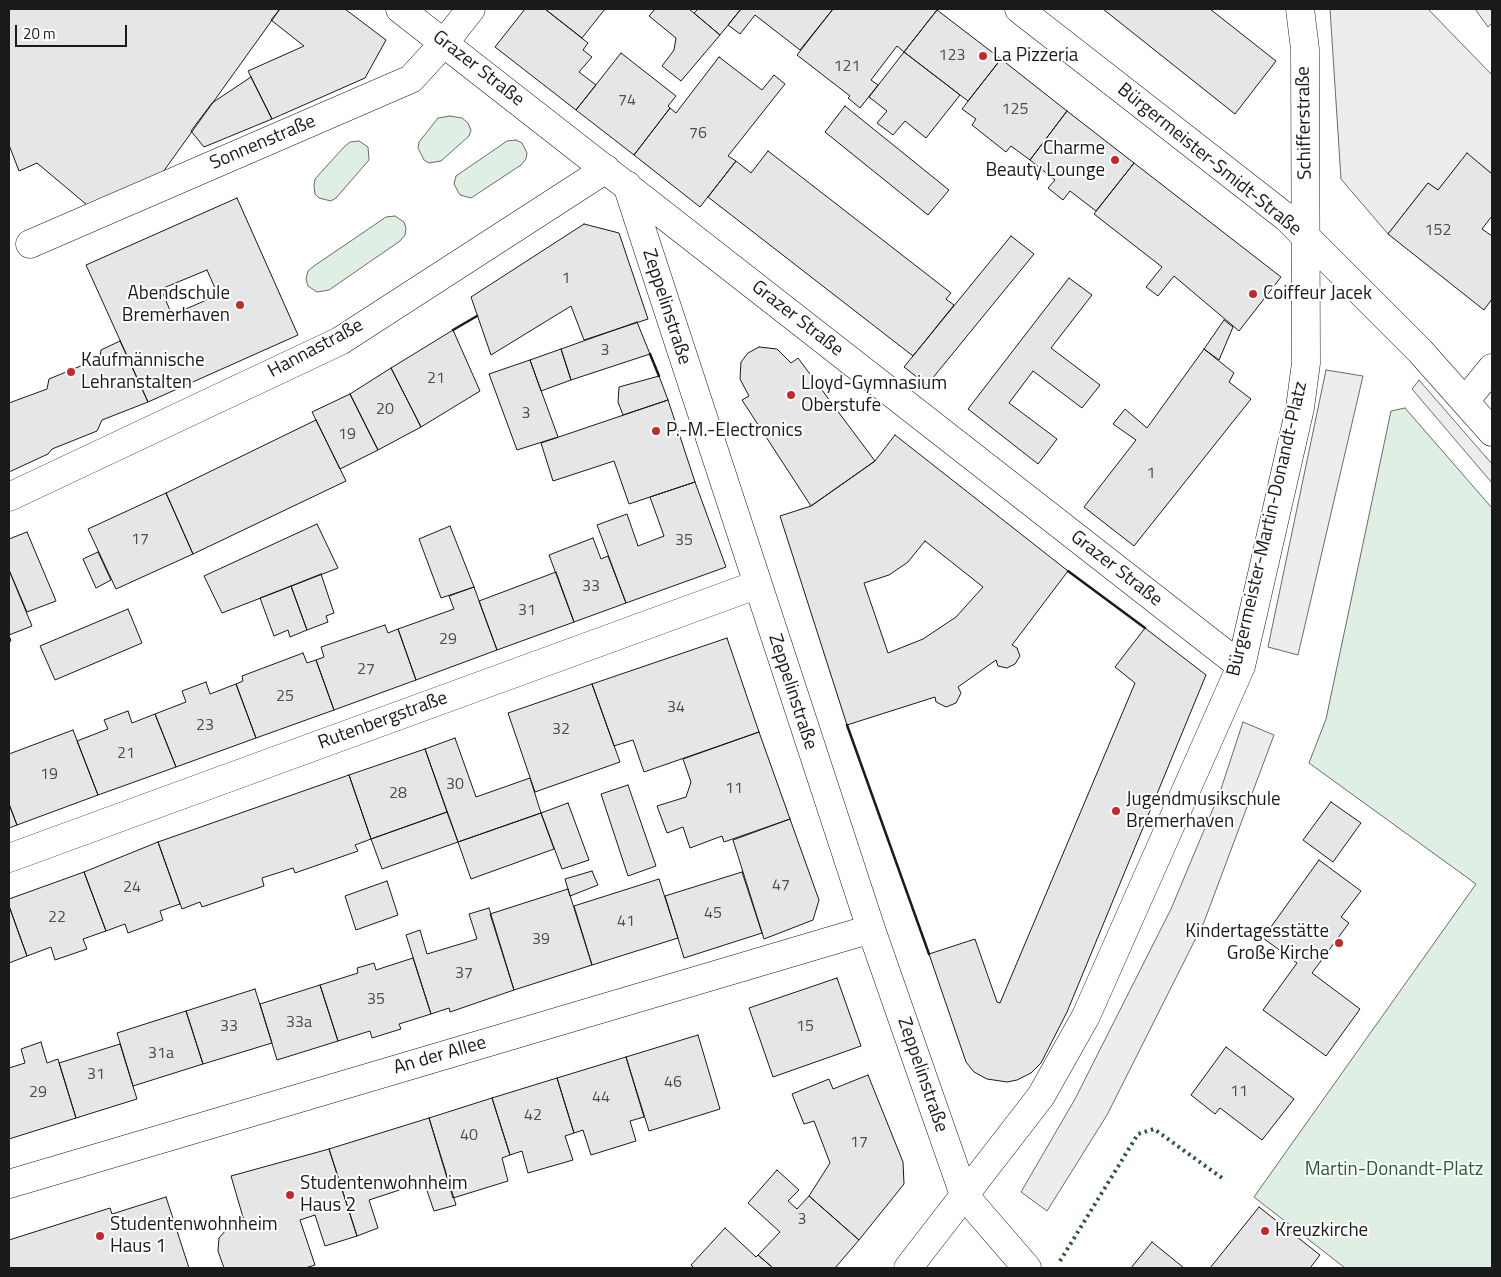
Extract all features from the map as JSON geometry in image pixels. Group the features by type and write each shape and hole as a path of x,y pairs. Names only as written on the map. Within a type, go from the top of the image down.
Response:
{"street":[{"name":"Grazer Straße","path":"400,9 1241,666"},
{"name":"Sonnenstraße","path":"30,244 411,79 444,43 471,9"},
{"name":"Bürgermeister-Smidt-Straße","path":"1019,9 1287,218 1466,400 1492,432"},
{"name":"Schifferstraße","path":"1300,9 1305,49 1306,238"},
{"name":"Hannastraße","path":"9,497 340,341 617,177"},
{"name":"Zeppelinstraße","path":"617,177 871,929 964,1195"},
{"name":"Bürgermeister-Martin-Donandt-Platz","path":"908,1268 1041,1096 1086,1016 1241,666 1301,399 1306,363 1306,238"},
{"path":"1466,400 1492,368"},
{"name":"Rutenbergstraße","path":"9,858 756,585"},
{"name":"An der Allee","path":"9,1184 871,929"},
{"path":"964,1195 1027,1268"}],"green space":[{"path":"450,116 462,118 468,123 471,130 469,136 441,161 429,163 424,160 418,148 419,142 438,118"},
{"path":"516,140 522,143 527,153 526,159 521,165 471,198 460,195 454,184 456,176 507,141"},
{"path":"359,141 368,147 369,160 336,198 331,201 319,198 315,194 315,179 344,147 350,142"},
{"path":"395,216 404,222 406,228 405,235 400,241 329,290 317,292 308,286 306,279 308,271 314,266 386,217"},
{"name":"Martin-Donandt-Platz","path":"1405,408 1492,508 1492,1268 1345,1268 1254,1197 1476,884 1309,763 1326,719 1391,411"}],"shaded area":[{"path":"1330,9 1428,9 1492,75 1492,174 1467,154 1438,190 1428,183 1388,234 1341,179"},
{"path":"1475,9 1492,9 1492,23 1488,27"},
{"path":"1326,370 1363,376 1298,655 1268,647"},
{"path":"1419,380 1492,464 1492,483 1412,389"},
{"path":"1243,722 1274,735 1204,922 1107,1115 1047,1211 1021,1192 1075,1099 1171,909 1220,792"}],"building":[{"path":"9,9 280,9 163,172 87,205 37,163 19,171 9,145"},
{"path":"280,9 345,9 386,40 365,78 272,119 248,71 304,46 271,20"},
{"path":"525,9 545,9 588,43 583,50 592,57 579,72 596,85 576,110 495,47"},
{"path":"545,9 605,9 582,38"},
{"path":"655,9 689,9 720,35 681,81 662,66 674,50 676,38 649,16"},
{"path":"698,9 741,9 720,35 694,13"},
{"path":"741,9 833,9 800,50 755,15 740,34 728,25"},
{"path":"833,9 937,10 904,52 897,46 871,80 878,85 860,108 848,98 850,96 797,55"},
{"path":"1103,9 1210,9 1276,61 1235,114"},
{"path":"937,10 1001,59 968,101 904,52"},
{"path":"904,52 960,95 926,138 905,121 893,135 877,123 887,111 869,97"},
{"path":"621,53 676,96 668,106 670,108 634,155 576,110"},
{"path":"719,57 762,90 774,75 785,84 728,156 736,161 700,207 634,155 670,108 676,113"},
{"path":"1001,59 1067,111 1030,160 1011,146 1006,152 972,125 976,119 962,109"},
{"path":"251,77 272,119 204,147 191,131 212,103"},
{"path":"845,106 949,190 928,215 825,132"},
{"path":"1067,111 1134,163 1096,211 1070,191 1063,200 1048,188 1055,180 1030,160"},
{"path":"768,151 951,293 946,299 954,305 913,356 708,197 736,161 751,173"},
{"path":"1467,153 1492,174 1492,216 1482,229 1492,236 1492,299 1484,310 1388,234 1428,183 1438,190"},
{"path":"1134,163 1281,277 1239,331 1174,276 1158,296 1146,287 1162,267 1094,214"},
{"name":"Abendschule Bremerhaven","path":"237,198 298,335 148,402 86,265","holes":["207,270 218,295 172,315 161,289"]},
{"path":"584,224 619,233 648,319 584,340 571,306 491,355 471,297"},
{"path":"1011,236 1034,254 927,385 904,367"},
{"path":"1069,278 1092,295 1051,348 1100,385 1082,408 1033,371 1009,403 1057,439 1038,464 968,409"},
{"path":"1224,320 1233,327 1219,360 1204,349"},
{"path":"637,322 650,354 571,380 561,349"},
{"path":"453,330 480,391 421,427 391,368"},
{"path":"120,341 148,402 102,420 97,431 52,449 48,454 9,472 9,403 47,389 49,379 100,358 101,350"},
{"path":"759,347 777,349 791,363 798,358 875,461 811,506 742,400 749,396 740,379 741,362 748,353"},
{"path":"561,349 571,380 541,391 530,360"},
{"path":"1204,349 1234,373 1229,382 1251,399 1134,546 1084,507 1136,440 1113,424 1125,409 1147,428"},
{"path":"530,360 558,437 517,450 489,374"},
{"path":"391,368 421,427 378,450 350,394"},
{"path":"659,376 668,400 623,415 618,402 619,387"},
{"path":"350,394 378,450 340,469 312,412"},
{"path":"668,400 695,482 629,504 614,461 553,481 541,443"},
{"path":"316,420 346,481 193,554 166,493"},
{"path":"895,435 1068,571 1012,645 1017,648 1020,656 1015,664 1007,668 998,666 996,660 958,687 961,693 956,703 946,707 936,702 935,697 847,725 780,516 811,506 875,461","holes":["925,541 983,587 956,617 923,639 888,653 864,583 889,575 908,562"]},
{"path":"695,482 726,567 626,603 597,525 627,514 638,546 664,536 650,497"},
{"path":"166,493 193,554 116,589 88,529"},
{"path":"317,524 338,568 222,613 204,576"},
{"path":"450,526 474,587 441,598 419,539"},
{"path":"27,532 56,601 27,612 9,570 9,539"},
{"path":"593,538 601,559 608,556 626,603 574,622 549,555"},
{"path":"98,552 111,580 96,588 83,559"},
{"path":"9,570 32,626 9,635"},
{"path":"556,572 574,622 497,650 479,601"},
{"path":"321,574 334,613 326,616 328,622 307,630 291,586"},
{"path":"291,586 307,630 290,637 288,630 274,636 260,598"},
{"path":"474,587 497,650 416,680 398,629 454,609 449,596"},
{"path":"128,609 142,643 55,680 40,646"},
{"path":"385,625 388,633 398,629 416,680 334,710 316,660 324,657 321,647"},
{"name":"Jugendmusikschule Bremerhaven","path":"1145,628 1206,675 1067,1012 1041,1063 1031,1073 1017,1080 1007,1082 987,1079 974,1072 966,1062 929,954 975,939 997,1002 1000,1003 1135,683 1115,667"},
{"path":"727,638 759,732 644,772 633,740 614,746 592,684"},
{"path":"303,653 307,663 316,660 334,710 256,738 236,684 243,681 242,676"},
{"path":"206,682 210,694 236,684 256,738 176,767 155,714 186,702 182,691"},
{"path":"592,684 620,762 535,792 508,713"},
{"path":"128,711 132,723 155,714 176,767 98,795 77,741 108,729 104,720"},
{"path":"73,730 98,795 17,825 9,804 9,754"},
{"path":"759,732 790,819 724,842 722,836 690,848 683,827 667,833 657,806 686,797 691,782 683,759"},
{"path":"455,738 476,797 530,778 541,813 458,842 425,749"},
{"path":"425,749 447,812 371,839 349,775"},
{"path":"349,775 371,839 355,845 358,851 295,873 293,868 262,878 264,886 202,907 200,902 182,909 158,842"},
{"path":"628,785 656,866 628,876 601,794"},
{"path":"1331,802 1361,823 1333,862 1303,840"},
{"path":"568,803 589,860 562,869 541,813"},
{"path":"9,804 17,825 9,828"},
{"path":"447,812 458,842 382,869 371,839"},
{"path":"541,813 554,849 471,879 458,842"},
{"path":"790,819 819,900 813,920 764,939 733,840"},
{"path":"158,842 180,904 160,911 163,920 128,933 125,924 106,931 84,872"},
{"path":"1319,860 1361,891 1341,917 1349,923 1312,973 1360,1009 1326,1056 1263,1010 1297,963 1263,938"},
{"path":"592,871 598,885 570,896 565,879"},
{"path":"84,872 106,931 83,939 87,949 55,960 51,947 27,956 9,906 9,899"},
{"path":"742,872 762,933 684,958 665,896"},
{"path":"659,879 678,938 592,965 574,906"},
{"path":"387,881 398,915 356,930 345,896"},
{"path":"568,889 592,965 514,990 490,914"},
{"path":"9,906 27,956 9,963"},
{"path":"489,908 514,990 450,1012 449,1008 431,1014 406,935 420,930 427,954 477,939 469,914"},
{"path":"413,958 431,1014 399,1024 401,1029 372,1038 370,1031 338,1041 320,985 358,973 357,968 374,963 376,970"},
{"path":"837,978 861,1046 773,1077 749,1008"},
{"path":"320,985 338,1041 277,1060 260,1004"},
{"path":"255,989 272,1043 203,1064 186,1011"},
{"path":"186,1011 203,1064 133,1086 117,1033"},
{"path":"698,1035 720,1109 649,1131 626,1057"},
{"path":"41,1042 47,1063 58,1059 76,1118 9,1139 9,1068 25,1063 21,1049"},
{"path":"120,1044 137,1099 76,1118 59,1063"},
{"path":"1226,1047 1294,1099 1262,1140 1220,1108 1215,1114 1191,1095"},
{"path":"626,1057 644,1117 630,1121 636,1141 591,1155 583,1130 574,1133 557,1078"},
{"path":"868,1075 903,1162 904,1184 859,1240 809,1196 830,1163 814,1121 804,1124 792,1094 829,1079 833,1089"},
{"path":"557,1078 574,1133 565,1136 573,1160 528,1173 522,1151 510,1155 492,1098"},
{"path":"492,1098 510,1155 502,1158 508,1181 453,1198 429,1118"},
{"path":"429,1118 456,1205 434,1211 424,1182 369,1200 378,1228 357,1236 329,1149"},
{"name":"Studentenwohnheim Haus 2","path":"329,1149 357,1236 325,1246 315,1215 300,1220 315,1265 305,1268 224,1268 218,1251 219,1238 226,1230 245,1224 231,1176"},
{"path":"777,1170 799,1190 788,1201 797,1209 809,1196 859,1240 835,1268 773,1268 758,1255 780,1232 748,1203"},
{"name":"Studentenwohnheim Haus 1","path":"166,1197 189,1268 9,1268 9,1240 110,1208 112,1214"},
{"name":"Kreuzkirche","path":"1259,1207 1320,1255 1310,1268 1210,1268"},
{"path":"725,1228 756,1257 758,1255 773,1268 694,1268 691,1265"},
{"path":"1152,1242 1184,1268 1131,1268"}],"hedge":[{"path":"1060,1261 1138,1134 1154,1129 1222,1178"}],"wall":[{"path":"453,330 477,316"},
{"path":"650,354 659,376"},
{"path":"1068,571 1145,628"},
{"path":"847,725 929,954"}],"place":[{"name":"La Pizzeria","path":"983,56"},
{"name":"Charme Beauty Lounge","path":"1115,160"},
{"name":"Coiffeur Jacek","path":"1253,294"},
{"name":"Abendschule Bremerhaven","path":"240,305"},
{"name":"Kaufmännische Lehranstalten","path":"71,372"},
{"name":"Lloyd-Gymnasium Oberstufe","path":"791,395"},
{"name":"P.-M.-Electronics","path":"656,431"},
{"name":"Jugendmusikschule Bremerhaven","path":"1116,811"},
{"name":"Kindertagesstätte Große Kirche","path":"1339,943"},
{"name":"Studentenwohnheim Haus 2","path":"290,1195"},
{"name":"Kreuzkirche","path":"1265,1231"},
{"name":"Studentenwohnheim Haus 1","path":"100,1236"}]}
